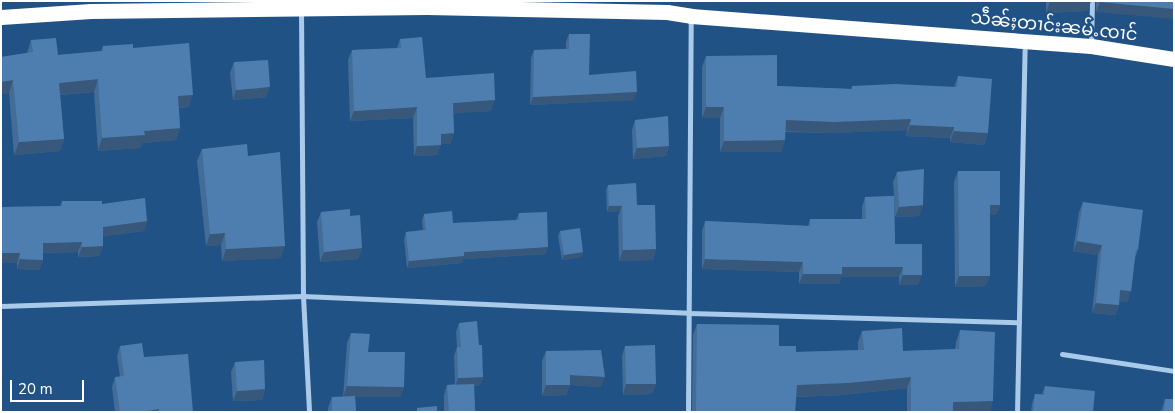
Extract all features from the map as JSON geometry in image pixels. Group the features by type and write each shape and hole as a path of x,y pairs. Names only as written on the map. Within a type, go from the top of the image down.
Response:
{"highway":[{"name":"သဵၼ်ႈတၢင်းၼမ်ႉၸၢင်","path":"1,17 91,11 426,7 666,9 692,16 1091,46 1174,59"}],"street":[{"path":"1091,46 1092,1"},
{"path":"301,9 303,296 308,412"},
{"path":"688,412 692,16"},
{"path":"1017,412 1025,41"},
{"path":"1,306 303,296 689,313 1019,322"},
{"path":"1062,354 1174,371"}],"building":[{"path":"1050,1 1091,1 1050,2"},
{"path":"1174,1 1174,9 1100,2"},
{"path":"569,34 590,34 589,75 636,71 637,92 533,97 534,50 569,49"},
{"path":"422,37 426,78 494,73 495,100 453,103 454,133 441,134 441,145 417,146 417,107 354,111 352,50 401,48 400,39"},
{"path":"56,38 58,55 103,51 103,46 133,44 133,48 189,43 193,95 178,96 180,128 144,131 145,135 102,138 98,79 59,83 64,139 19,142 13,80 1,82 1,57 33,52 31,40"},
{"path":"777,55 777,86 852,89 852,86 895,84 957,87 958,76 992,79 988,133 954,131 954,127 910,125 911,119 834,122 786,120 785,140 724,141 724,107 706,107 706,56"},
{"path":"268,60 270,87 236,90 234,62"},
{"path":"668,116 669,146 637,148 635,120"},
{"path":"247,144 248,156 280,152 285,246 226,249 225,233 210,234 202,149"},
{"path":"924,169 923,205 899,207 897,172"},
{"path":"958,171 1000,171 1000,205 990,205 990,276 959,276"},
{"path":"636,183 637,205 609,206 608,185"},
{"path":"894,196 895,244 922,244 922,275 903,275 903,267 842,267 842,274 803,274 803,262 705,259 705,221 810,226 810,219 866,219 865,197"},
{"path":"145,198 147,221 103,227 103,246 82,247 82,242 43,243 43,260 20,259 20,253 1,253 1,207 62,206 62,201 102,201 102,204"},
{"path":"1083,202 1143,210 1131,291 1120,290 1119,305 1096,303 1102,245 1077,241"},
{"path":"622,205 655,205 656,249 623,250"},
{"path":"350,209 350,216 360,215 362,248 324,252 321,212"},
{"path":"452,211 453,223 519,220 519,213 547,212 548,247 464,252 464,256 409,261 406,232 426,230 424,214"},
{"path":"580,228 583,252 564,255 560,231"},
{"path":"477,321 479,345 482,345 483,377 458,378 457,347 461,347 459,323"},
{"path":"697,324 779,325 779,346 796,346 796,352 864,350 862,331 902,328 903,351 959,349 960,330 995,332 993,401 953,402 953,412 911,412 911,377 848,383 797,385 795,412 696,412"},
{"path":"351,333 370,334 368,352 405,352 404,387 347,386"},
{"path":"142,343 144,357 188,354 193,412 159,412 159,409 141,412 120,412 115,377 124,376 120,346"},
{"path":"655,345 656,384 626,384 625,346"},
{"path":"601,350 605,377 570,375 570,385 546,385 546,351"},
{"path":"264,360 265,389 237,391 235,362"},
{"path":"474,384 475,412 449,412 447,385"},
{"path":"1045,386 1095,391 1093,412 1033,412 1035,394 1044,395"},
{"path":"355,396 356,412 332,412 332,397"},
{"path":"1165,399 1174,399 1174,412 1164,412"},
{"path":"437,406 437,412 417,412 417,408"}]}
